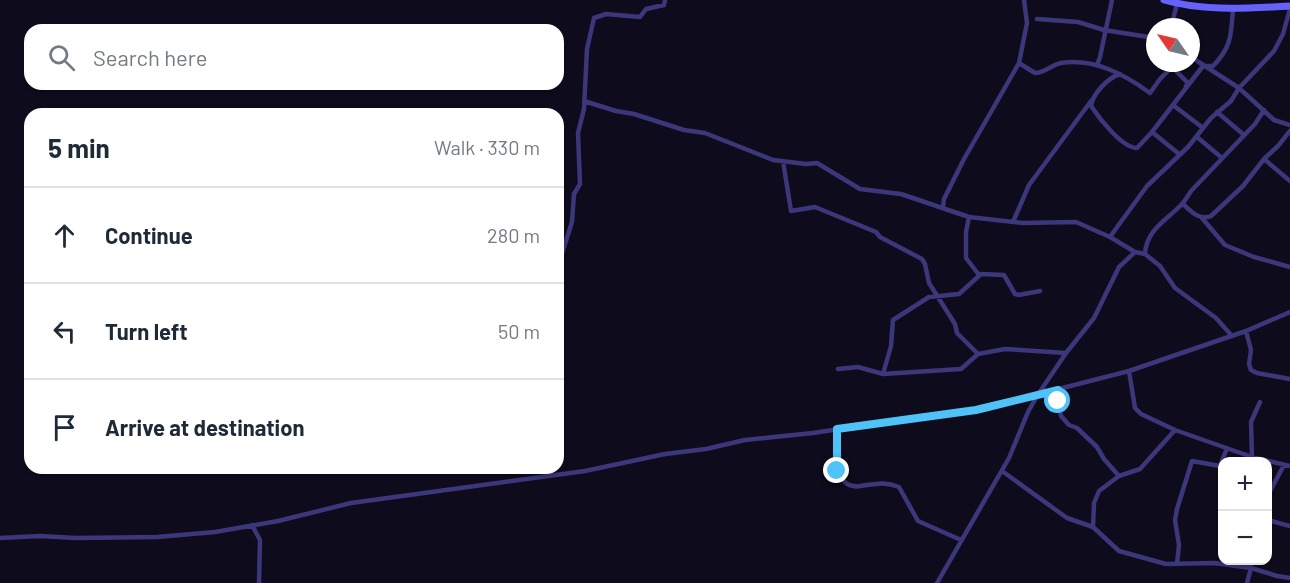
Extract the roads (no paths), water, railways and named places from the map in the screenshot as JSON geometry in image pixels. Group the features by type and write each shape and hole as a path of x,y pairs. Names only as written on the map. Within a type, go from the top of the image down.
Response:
{"street":[{"path":"564,247 572,222 574,194 580,184 578,133 584,109 587,50 594,18 606,14 640,17 646,9 664,5 665,0"},
{"path":"943,208 944,199 964,159 1019,63 1027,23 1024,0"},
{"path":"1097,65 1112,0"},
{"path":"1110,237 1141,195 1197,137 1217,112 1231,101 1239,88 1278,45 1290,7 1233,9 1178,4 1164,0"},
{"path":"1174,18 1178,4"},
{"path":"1203,66 1213,66 1225,53 1230,42 1233,9"},
{"path":"1037,19 1078,22 1104,30 1146,37"},
{"path":"1019,63 1035,74 1058,63 1097,65 1120,74 1150,93 1172,67 1188,83 1173,105"},
{"path":"1200,64 1239,88 1274,120 1290,125"},
{"path":"1092,100 1091,106 1111,131 1130,147 1137,148 1203,66"},
{"path":"1013,222 1029,185 1092,100 1109,80 1120,74"},
{"path":"584,101 684,130 705,133 773,160 817,163 860,189 901,194 969,217 1013,222 1076,222 1110,237 1135,252 1145,254 1160,266 1175,288 1216,318 1232,336"},
{"path":"1173,105 1203,128"},
{"path":"1145,254 1156,227 1183,204 1191,191 1255,124 1264,110"},
{"path":"1217,112 1244,135"},
{"path":"1183,204 1196,216 1210,216 1243,186 1290,131"},
{"path":"1152,132 1179,154"},
{"path":"1197,137 1222,158"},
{"path":"1264,159 1290,181"},
{"path":"783,161 791,211 815,207 876,232 880,237 922,259 929,283 955,324 957,333 978,354"},
{"path":"969,217 966,232 966,258 979,275"},
{"path":"1201,217 1225,245 1254,257 1290,267"},
{"path":"937,583 1002,471 1028,411 1066,353 1094,318 1119,267 1135,252"},
{"path":"883,374 891,346 893,320 924,299 959,294 979,275 1004,275 1012,291 1019,295 1040,291"},
{"path":"564,473 665,454 706,449 745,440 976,410 1129,371 1246,331 1290,312"},
{"path":"1246,331 1251,350 1249,364 1251,370 1290,379"},
{"path":"838,369 858,367 883,374 961,369 978,354 1014,349 1066,353"},
{"path":"1129,371 1135,408 1141,414 1174,430 1250,457"},
{"path":"1058,390 1061,416 1097,447 1119,476"},
{"path":"1252,457 1251,422 1260,402"},
{"path":"837,429 837,471 845,481 854,487 885,482 899,487 918,521 961,540"},
{"path":"1093,527 1093,508 1096,496 1102,488 1119,476 1140,469 1174,430"},
{"path":"1176,564 1179,545 1175,520 1192,461 1220,466 1227,448"},
{"path":"1272,462 1287,465 1272,489"},
{"path":"1002,471 1067,518 1093,527 1119,551 1149,561 1176,564 1214,563 1251,568 1290,578"},
{"path":"0,538 157,537 215,532 351,503 557,474"},
{"path":"1272,521 1290,526"},
{"path":"252,525 260,540 259,583"},
{"path":"1247,583 1251,565"}]}
